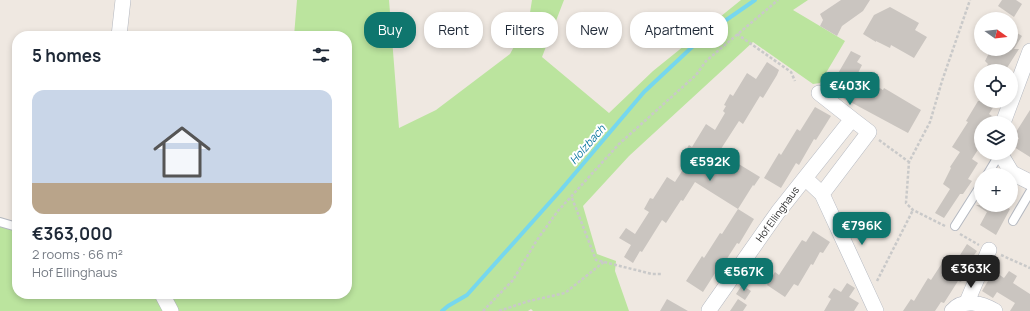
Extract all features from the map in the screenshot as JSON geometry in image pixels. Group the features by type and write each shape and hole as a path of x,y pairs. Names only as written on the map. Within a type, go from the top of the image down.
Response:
{"street":[{"path":"120,31 123,0"},
{"path":"1006,116 1030,51"},
{"path":"819,93 869,132 822,194"},
{"name":"Hof Ellinghaus","path":"709,310 778,212 852,119"},
{"path":"1004,160 1012,173 1030,182"},
{"name":"Hof Ellinghaus","path":"804,178 822,194 876,311"},
{"path":"968,302 989,250"},
{"path":"165,299 171,311"},
{"path":"952,311 955,307 968,302 988,306 995,311"}],"lane":[{"path":"1013,221 1030,192"},
{"path":"954,228 974,196"},
{"path":"0,222 12,226"}],"path":[{"path":"483,311 513,280 537,240 557,212 572,198 620,144 696,75 706,61 778,0"},
{"path":"947,227 914,210 906,203 910,162 930,122 942,81 970,0"},
{"path":"737,34 791,72 795,81"},
{"path":"869,132 910,162"},
{"path":"716,173 720,176"},
{"path":"572,198 596,260 605,261 652,274 661,274"},
{"path":"869,298 914,210"},
{"path":"954,228 989,250 1030,268"},
{"path":"499,311 529,301 565,293 605,261"}],"green space":[{"path":"297,0 389,0 390,12 364,12 364,48 393,48 399,128 436,110 510,54 513,48 545,48 542,57 609,113 653,71 682,48 728,48 728,12 726,12 741,0 808,0 793,10 845,41 820,83 813,84 753,42 629,156 583,206 597,254 616,261 615,271 629,311 533,311 531,309 528,311 0,311 0,217 12,225 12,299 352,299 352,31 294,31"},
{"path":"532,0 564,0 558,16 558,12 530,12"}],"building":[{"path":"841,0 870,0 863,11 842,26 837,36 820,26 823,20 820,14"},
{"path":"1002,0 1016,0 1022,4 1017,12 1007,12 998,6"},
{"path":"890,7 919,23 915,30 927,37 914,58 891,45 890,48 863,34 874,15"},
{"path":"1018,33 1022,36 1018,42"},
{"path":"851,51 861,56 857,62 862,65 857,75 883,90 884,88 921,110 908,133 843,98 847,91 833,82"},
{"path":"988,56 1015,56 1009,64 988,64 985,61"},
{"path":"767,62 779,70 777,75 763,98 760,96 743,124 739,121 719,152 760,177 754,186 753,185 738,209 695,182 666,223 662,220 642,252 640,251 633,263 624,257 631,245 619,238 626,228 635,234 649,212 644,209 650,198 653,199 667,177 675,182 689,160 682,156 689,145 692,147 706,124 715,130 725,113 723,111 726,106 724,105 730,94 733,96 747,73 756,79"},
{"path":"815,107 831,116 816,140 814,139 799,165 796,163 781,188 764,178 779,153 781,155 797,129 800,131"},
{"path":"974,108 993,108 989,114 992,116 974,116 974,156 972,159 978,163 968,179 972,181 963,194 960,194 944,218 935,213 950,189 943,184 951,168 950,167 960,152 952,147 968,122 966,121"},
{"path":"1030,110 1030,157 1018,150 1018,129"},
{"path":"738,209 754,219 739,244 737,243 721,268 719,267 703,292 686,281 702,256 704,258 720,233 722,234"},
{"path":"987,212 1008,212 996,235 980,225"},
{"path":"813,231 830,242 823,253 820,252 813,265 811,264 798,286 794,284 785,297 767,285 775,272 779,275 802,240 806,242"},
{"path":"967,244 977,251 972,258 975,260 961,282 958,281 944,303 941,302 935,311 903,311 911,299 914,301 928,278 931,280 946,257 955,263"},
{"path":"994,271 1004,278 1009,271 1017,276 1013,283 1030,294 1030,311 1010,311 1015,303 997,292 993,298 982,291"},
{"path":"847,283 855,288 849,297 859,303 854,311 824,311 831,299 828,297 834,288 841,292"},
{"path":"742,285 751,291 745,300 736,294"},
{"path":"667,299 688,311 660,311"},
{"path":"738,299 747,305 743,311 730,311"}],"waterway":[{"name":"Holzbach","path":"442,311 467,295 560,191 644,92 706,34 755,0"}]}
